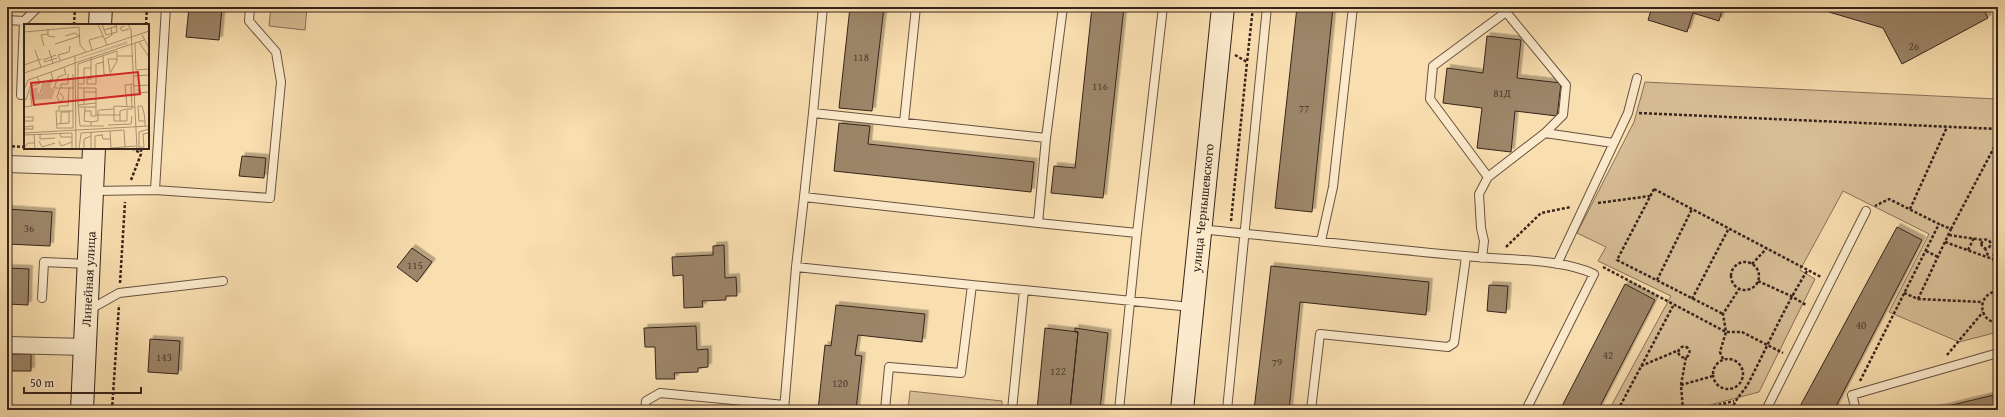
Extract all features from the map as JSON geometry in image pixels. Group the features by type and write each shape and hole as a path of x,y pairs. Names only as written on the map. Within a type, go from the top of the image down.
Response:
{"main road":[{"path":"100,24 101,7"},
{"name":"улица Чернышевского","path":"1182,410 1222,7"},
{"name":"Линейная улица","path":"82,410 94,157"}],"street":[{"path":"7,164 94,157"},
{"path":"7,345 85,347"}],"lane":[{"path":"21,96 24,21 38,7"},
{"path":"155,190 166,7"},
{"path":"93,191 155,190 270,198 281,82 276,52 248,21 250,7"},
{"path":"645,410 646,401 660,393 784,408 796,267 823,7"},
{"path":"904,122 916,7"},
{"path":"1038,223 1046,138 1063,7"},
{"path":"1119,410 1137,233 1163,7"},
{"path":"1227,410 1243,233 1267,7"},
{"path":"1321,241 1333,187 1353,7"},
{"path":"1482,258 1484,241 1479,194 1488,177 1545,134 1563,115 1566,85 1506,12 1433,66 1430,99 1488,177"},
{"path":"7,20 24,21"},
{"path":"1557,264 1628,113 1637,78"},
{"path":"813,113 1046,138"},
{"path":"1545,134 1613,143"},
{"path":"804,197 1137,233"},
{"path":"1766,410 1866,211"},
{"path":"1200,229 1466,257 1557,264 1586,270 1594,274 1526,410"},
{"path":"1312,410 1320,334 1448,347 1454,343 1466,257"},
{"path":"42,298 44,262 89,264"},
{"path":"796,267 1192,307"},
{"path":"87,311 119,293 223,281"},
{"path":"885,410 889,367 961,373 972,285"},
{"path":"1012,410 1024,290"},
{"path":"1856,410 1852,395 1998,353"}],"path":[{"path":"74,24 75,7"},
{"path":"146,24 147,7"},
{"path":"1233,54 1247,62 1253,7"},
{"path":"1628,113 1998,129"},
{"path":"1910,209 1947,127"},
{"path":"1918,299 1951,229 1998,140"},
{"path":"7,146 24,147"},
{"path":"134,149 141,154"},
{"path":"112,410 126,191 141,154 141,149"},
{"path":"1723,314 1617,260 1654,188 1830,282"},
{"path":"1484,241 1502,251 1541,214 1586,204 1649,197"},
{"path":"1866,211 1889,199 1951,229"},
{"path":"1657,280 1692,209"},
{"path":"1852,395 1939,224"},
{"path":"1692,299 1729,228"},
{"path":"1998,234 1993,259 1998,271"},
{"path":"1948,235 1983,240 1987,239 1990,243 1996,246"},
{"path":"1968,250 1974,238"},
{"path":"1983,240 1982,244 1989,258"},
{"path":"1945,242 1998,261"},
{"path":"1984,248 1988,247 1990,243"},
{"path":"1752,264 1767,248"},
{"path":"1926,251 1938,257"},
{"path":"1748,262 1758,271 1758,281 1753,288 1748,290 1739,289 1735,287 1731,279 1732,270 1739,263 1748,262"},
{"path":"1594,274 1602,266 1673,306 1726,332 1742,332 1792,358"},
{"path":"1732,410 1734,401 1746,388 1791,296 1807,271"},
{"path":"1758,281 1791,296 1816,311"},
{"path":"1723,359 1720,352 1726,332 1723,314 1739,289"},
{"path":"1998,291 1988,294 1982,302 1983,312 1989,321 1998,323"},
{"path":"1904,293 1918,299 1982,302"},
{"path":"1618,410 1673,306"},
{"path":"1934,371 1983,312"},
{"path":"1641,366 1679,350 1683,346 1689,348 1690,354 1686,357 1681,385 1683,410"},
{"path":"1679,350 1680,355 1686,357"},
{"path":"1742,379 1736,386 1727,389 1718,385 1713,376 1715,366 1723,359 1728,358 1737,362 1743,370 1742,379 1746,388"},
{"path":"1681,385 1713,376"},
{"path":"1699,410 1734,401"}],"shaded area":[{"path":"271,7 307,7 305,30 269,26"},
{"path":"1645,82 1998,99 1998,332 1959,342 1889,312 1929,234 1843,191 1800,270 1815,279 1759,392 1691,410 1609,410 1671,296 1598,261 1606,247 1577,233 1634,122"},
{"path":"910,391 1002,401 1002,410 908,410"}],"building":[{"path":"189,7 222,7 219,40 186,37"},
{"path":"850,7 884,7 872,111 839,108"},
{"path":"1092,7 1124,7 1103,198 1051,193 1054,166 1075,168"},
{"path":"1297,7 1333,7 1312,212 1275,208"},
{"path":"1652,7 1723,7 1719,21 1693,13 1687,32 1648,20"},
{"path":"1812,7 1982,7 1988,18 1902,64 1883,28"},
{"path":"1487,36 1521,40 1517,78 1561,83 1557,116 1515,111 1511,152 1477,148 1482,108 1443,103 1447,68 1483,73"},
{"path":"839,123 870,126 868,144 1034,162 1031,192 834,171"},
{"path":"242,156 266,158 264,178 239,176"},
{"path":"7,209 52,212 50,246 7,244"},
{"path":"1897,227 1922,240 1834,410 1798,410"},
{"path":"724,245 725,278 736,277 737,296 726,296 726,300 702,301 703,307 684,308 683,275 673,276 672,257 713,255 713,246"},
{"path":"412,248 432,262 417,282 397,267"},
{"path":"1271,266 1429,282 1426,315 1300,302 1289,410 1254,410"},
{"path":"7,268 29,269 28,305 7,304"},
{"path":"1625,284 1655,300 1598,410 1560,410"},
{"path":"1489,285 1508,286 1506,313 1487,311"},
{"path":"836,305 925,314 922,342 858,335 855,355 862,356 856,410 818,410 825,345 831,346"},
{"path":"696,326 697,350 708,349 708,367 698,368 698,372 674,373 675,379 656,379 655,347 645,347 644,328"},
{"path":"1045,328 1078,332 1070,410 1037,410"},
{"path":"1075,328 1108,333 1100,410 1070,410 1078,332 1075,332"},
{"path":"150,339 180,341 178,374 148,372"},
{"path":"7,354 31,354 31,371 7,371"},
{"path":"1998,394 1998,410 1945,410 1944,407"},
{"path":"1944,407 1945,410 1929,410"}]}
